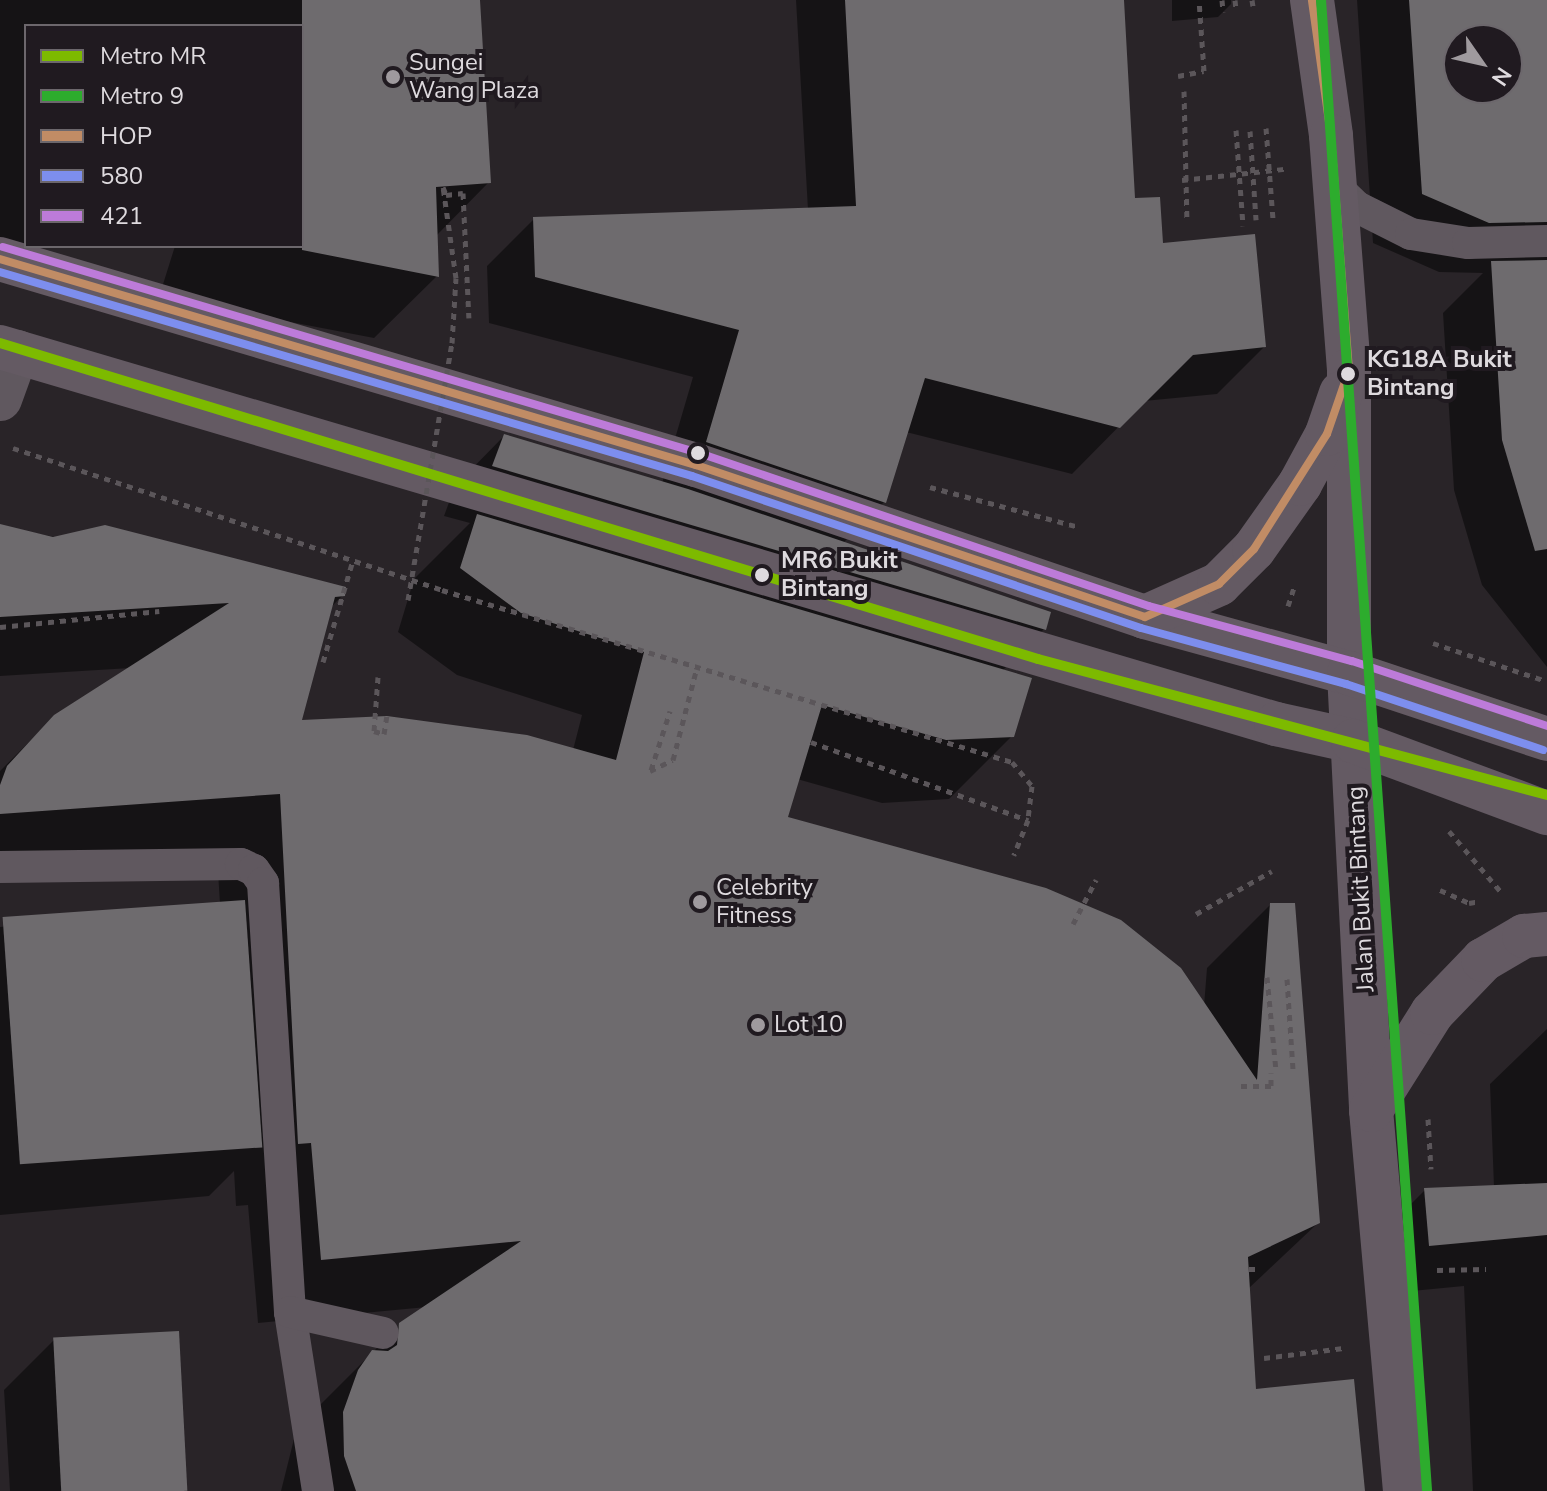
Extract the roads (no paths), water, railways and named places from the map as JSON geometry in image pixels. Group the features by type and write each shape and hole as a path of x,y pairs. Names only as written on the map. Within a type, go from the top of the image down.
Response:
{"main road":[{"name":"Jalan Bukit Bintang","path":"1312,0 1333,175 1349,370 1349,673 1371,1110 1405,1491"},
{"path":"0,259 696,465 1145,617 1349,673 1547,739"},
{"path":"9,350 1276,724 1353,741 1547,813"},
{"path":"1145,617 1219,584 1254,549 1327,434 1349,370"},
{"path":"1371,1110 1432,1013 1483,960 1524,936 1547,934"}],"street":[{"path":"0,399 9,350"}],"lane":[{"path":"1333,175 1357,207 1411,234 1468,243 1547,241"},
{"path":"0,867 241,864 254,870 263,883 290,1312 318,1491"},
{"path":"290,1312 383,1333"}],"metro line":[{"name":"9","path":"1321,0 1427,1491"},
{"name":"MR","path":"0,343 1038,659 1547,795"}],"place":[{"name":"Sungei Wang Plaza","path":"393,77"},
{"name":"KG18A Bukit Bintang","path":"1348,374"},
{"name":"MR6 Bukit Bintang","path":"762,575"},
{"name":"Celebrity Fitness","path":"700,902"},
{"name":"Lot 10","path":"758,1025"}]}
